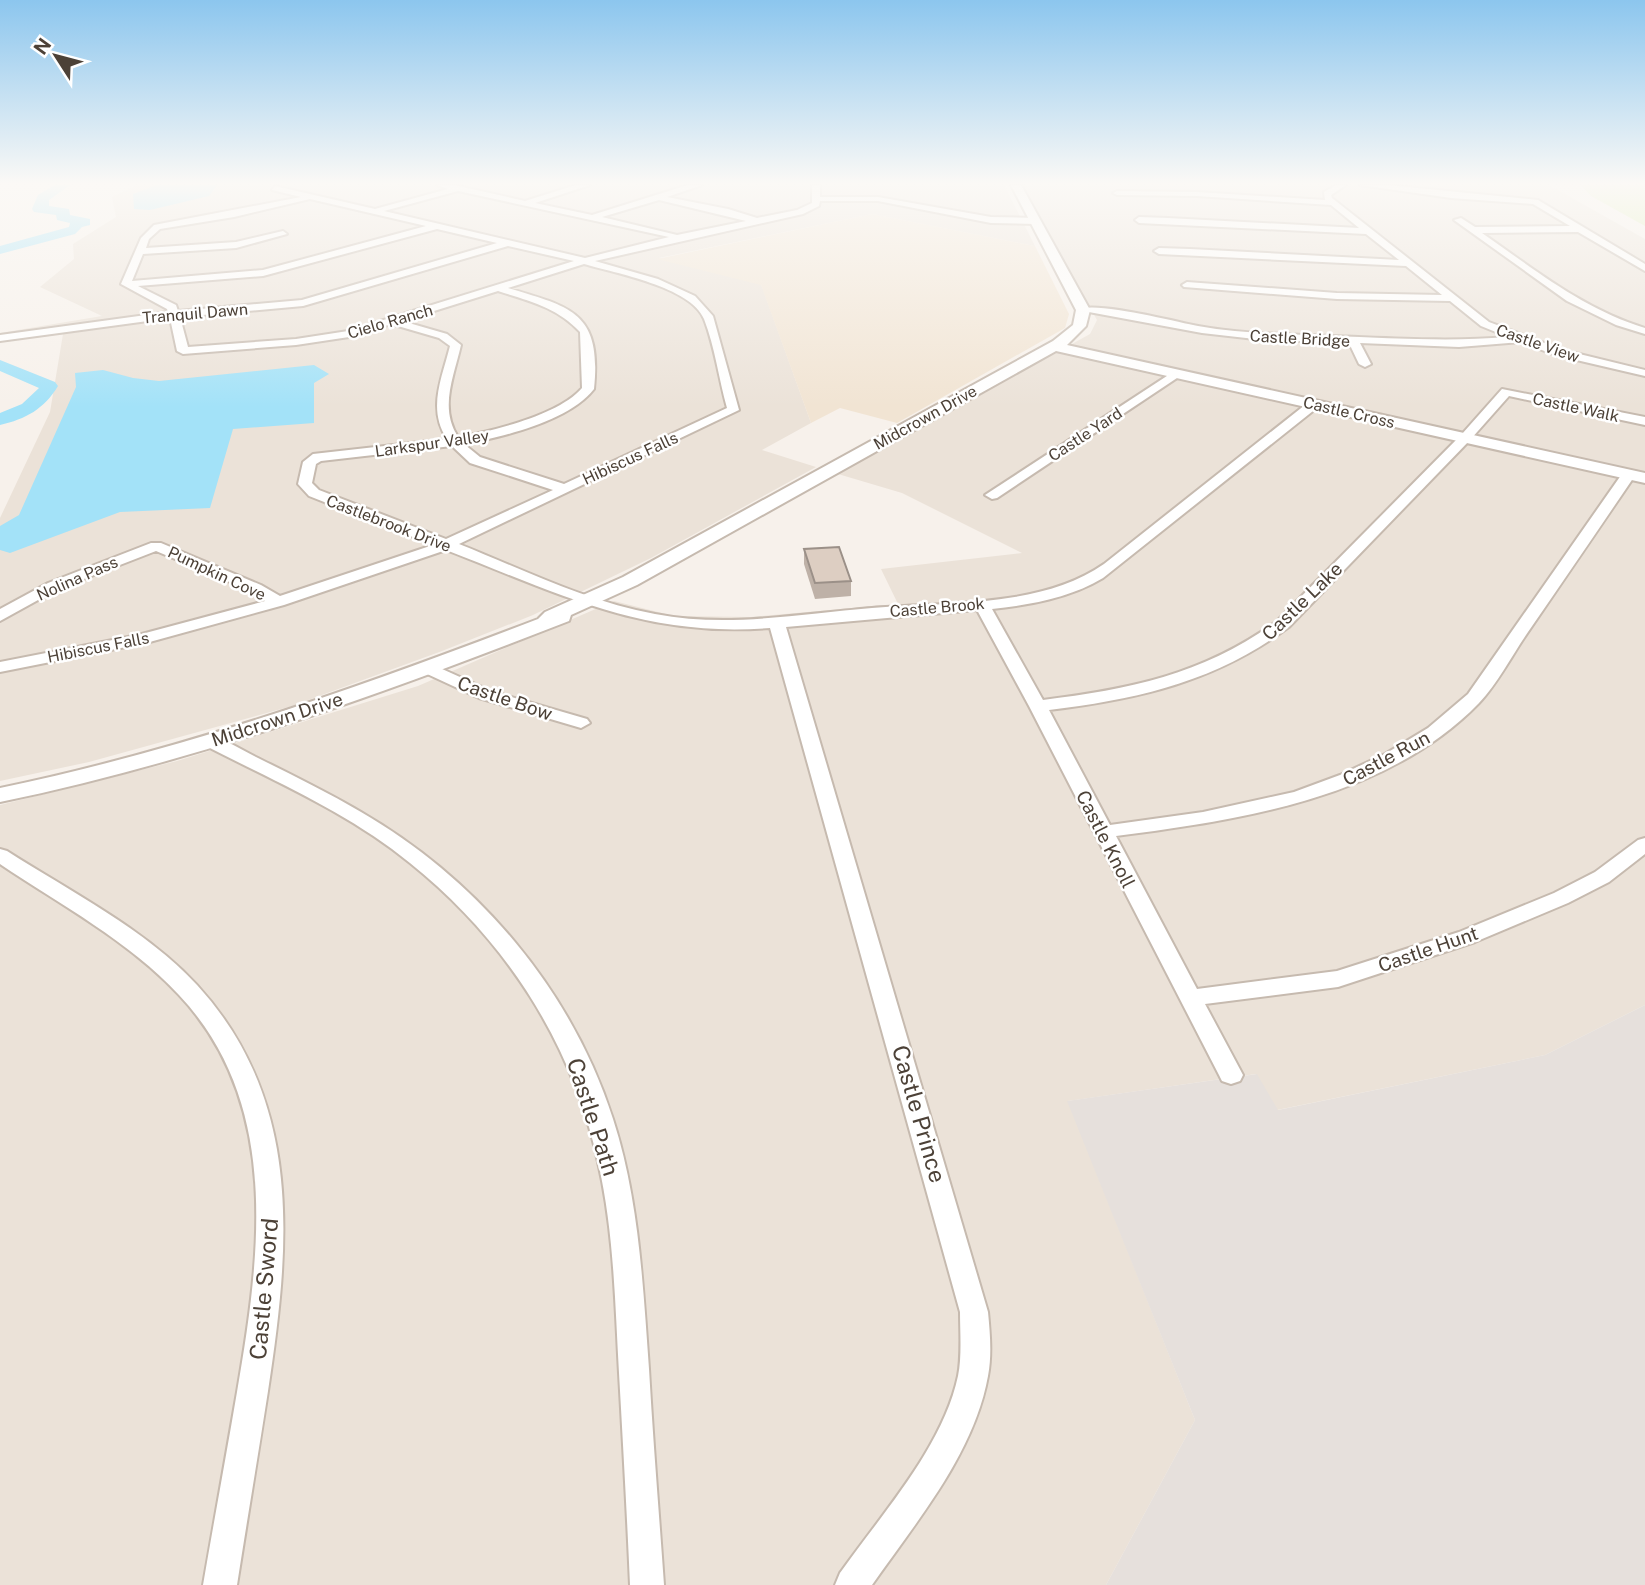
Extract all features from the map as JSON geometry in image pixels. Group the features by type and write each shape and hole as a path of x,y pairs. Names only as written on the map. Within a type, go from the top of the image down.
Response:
{"street":[{"path":"126,284 137,259"},
{"path":"126,284 263,273 315,259"},
{"name":"Tranquil Dawn","path":"0,338 174,314 303,303 453,259"},
{"name":"Hibiscus Falls","path":"0,667 140,640 278,603 446,545 733,410 706,310 669,286 576,259"},
{"name":"Cielo Ranch","path":"174,314 183,351 296,342 349,334 394,322 593,259"},
{"path":"1056,259 1083,310"},
{"path":"1293,259 1407,263"},
{"name":"Castle View","path":"1402,259 1485,324 1519,339 1580,359 1645,373"},
{"path":"1515,259 1587,309 1617,324 1645,331"},
{"path":"1630,259 1645,268"},
{"path":"126,284 167,303 174,314"},
{"path":"1187,285 1337,296 1450,298"},
{"name":"Larkspur Valley","path":"318,457 456,442 502,433 567,406 588,390 585,331 578,322 553,305 499,288"},
{"name":"Castle Bridge","path":"1083,310 1118,313 1240,335 1459,344 1519,339"},
{"name":"Midcrown Drive","path":"0,795 210,741 431,669 546,622 560,619 1054,346 1081,326 1083,310"},
{"path":"394,322 443,336 456,345 442,412 464,453 475,460 564,489"},
{"path":"1353,341 1364,364"},
{"name":"Castle Cross","path":"1054,346 1637,476"},
{"name":"Castle Yard","path":"992,495 1177,374"},
{"name":"Castle Walk","path":"1506,392 1645,421"},
{"name":"Castle Lake","path":"1038,706 1097,699 1181,680 1213,668 1265,640 1466,437 1506,392"},
{"name":"Castle Brook","path":"506,569 638,617 682,623 732,625 981,604 1050,594 1095,578 1314,404"},
{"name":"Castlebrook Drive","path":"318,457 310,462 306,484 314,493 506,569"},
{"name":"Castle Run","path":"1102,832 1198,820 1262,807 1332,786 1370,771 1412,748 1447,724 1474,698 1637,476"},
{"name":"Pumpkin Cove","path":"156,546 256,588 278,603"},
{"name":"Nolina Pass","path":"0,616 53,586 156,546"},
{"name":"Castle Knoll","path":"981,604 1038,706 1231,1075"},
{"name":"Castle Prince","path":"776,621 974,1312 974,1367 967,1401 958,1424 852,1585"},
{"name":"Castle Bow","path":"431,669 468,688 516,706 581,723"},
{"name":"Castle Path","path":"210,741 352,816 415,856 466,899 512,949 552,1009 586,1079 611,1162 628,1266 647,1585"},
{"name":"Castle Hunt","path":"1191,998 1338,979 1467,937 1561,898 1602,877 1645,844"},
{"name":"Castle Sword","path":"0,855 145,953 189,991 219,1029 243,1073 261,1123 271,1181 273,1247 265,1322 220,1585"}],"shaded area":[{"path":"74,259 663,259 761,284 811,423 762,450 816,467 651,558 533,615 442,651 292,706 89,762 0,781 0,518 50,412 63,334 0,342 0,333 102,316 40,287"},
{"path":"657,259 1041,259 1069,314 1065,328 897,423 840,408 811,423 761,285"},
{"path":"1063,259 1645,259 1645,1005 1545,1055 1277,1110 1256,1074 1068,1101 1195,1420 1106,1585 0,1585 0,805 177,761 418,686 614,601 674,616 751,617 898,604 881,569 1022,553 902,493 838,474 1090,334 1097,320"},
{"path":"1645,1005 1645,1585 1106,1585 1195,1420 1067,1101 1257,1074 1278,1110 1545,1055"}],"water":[{"path":"314,365 329,374 314,383 314,423 233,429 210,508 120,512 10,553 0,550 0,526 19,515 76,387 75,373 103,370 159,381"}],"building":[{"path":"839,547 851,581 815,583 804,549"}],"waterway":[{"path":"0,365 49,386 28,408 0,419"}]}
